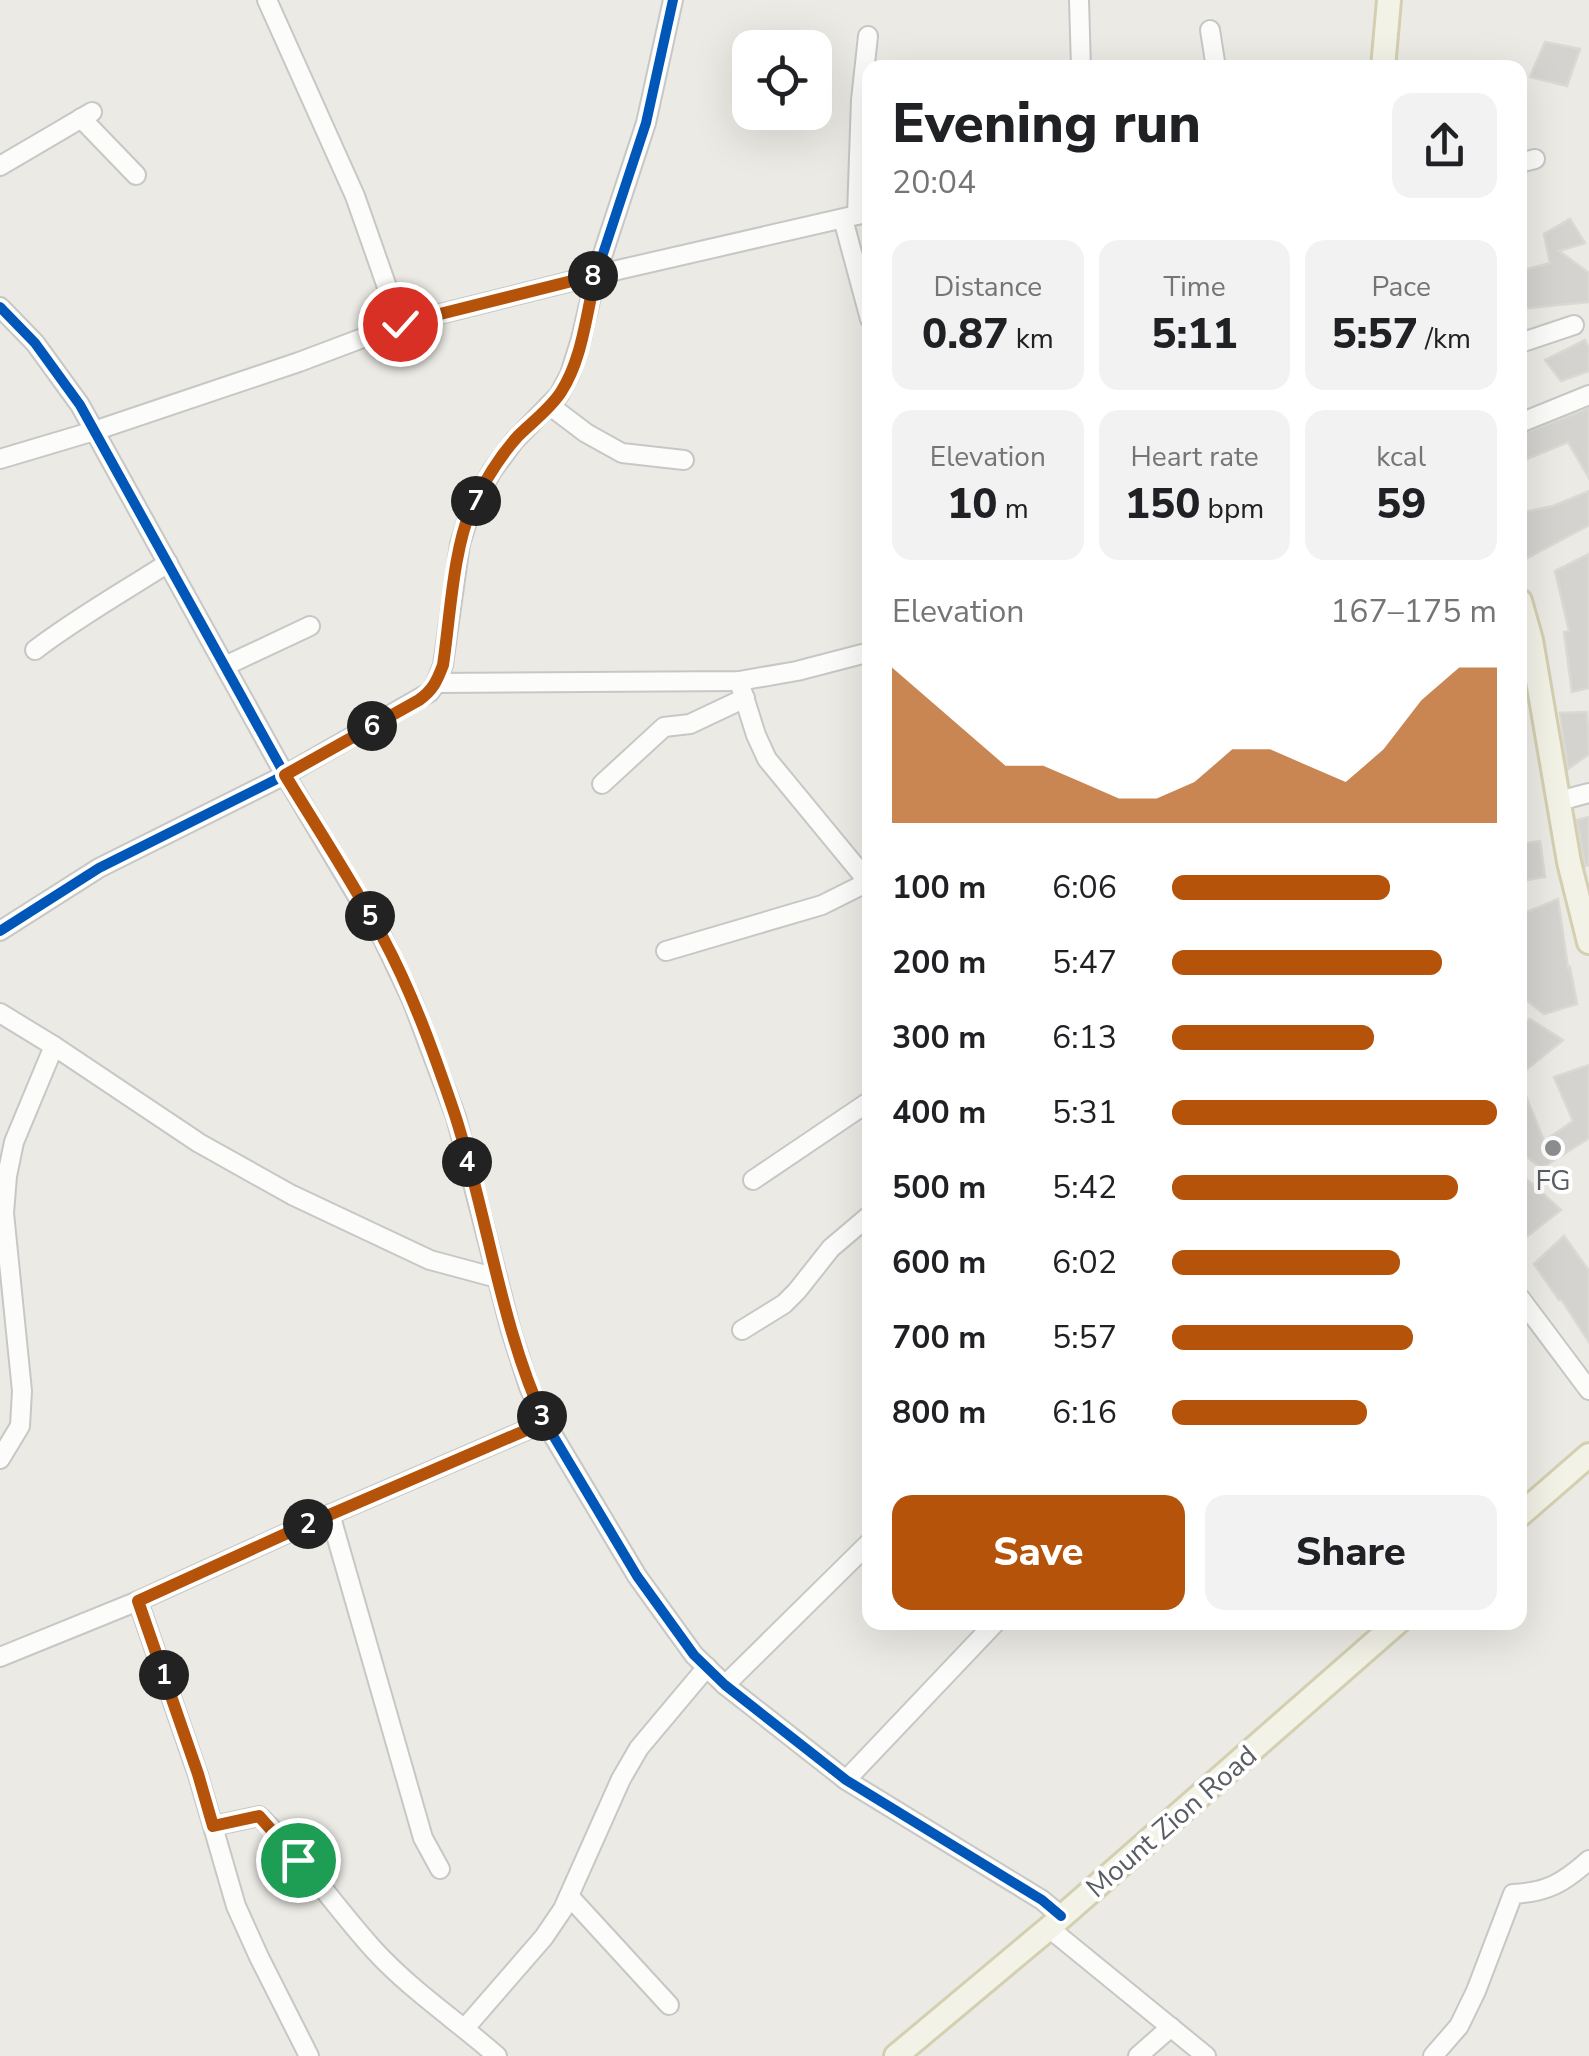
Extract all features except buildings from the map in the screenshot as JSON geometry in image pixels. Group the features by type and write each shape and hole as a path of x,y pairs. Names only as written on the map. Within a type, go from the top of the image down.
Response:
{"main road":[{"path":"1384,60 1389,0"},
{"path":"1527,626 1569,862 1589,942"},
{"path":"1527,1510 1589,1455"},
{"name":"Mount Zion Road","path":"896,2056 1389,1630"}],"street":[{"path":"267,0 355,196 400,324"},
{"path":"0,931 99,868 285,775 430,692 443,665 460,544 471,509 492,471 515,440 559,395 570,374 596,275 646,123 673,0"},
{"path":"1079,0 1081,60"},
{"path":"1210,30 1215,60"},
{"path":"865,60 868,36"},
{"path":"862,84 857,215 862,255"},
{"path":"0,166 86,115 136,175"},
{"path":"0,460 298,362 400,324 857,215"},
{"path":"0,307 36,343 80,405 285,775 383,939 412,1000 456,1118 522,1366 545,1422 637,1576 694,1655 725,1685 846,1780 1042,1900 1055,1922 1206,2056"},
{"path":"1527,341 1574,324"},
{"path":"1527,420 1589,395"},
{"path":"550,405 586,433 622,453 684,460"},
{"path":"35,650 78,618 168,563"},
{"path":"225,666 310,626"},
{"path":"602,784 664,726 690,724 742,689 862,654"},
{"path":"436,683 742,689"},
{"path":"742,689 767,758 862,874"},
{"path":"1559,801 1589,793"},
{"path":"666,950 822,905 862,886"},
{"path":"0,1013 199,1143 292,1195 430,1260 497,1278"},
{"path":"0,1458 20,1426 22,1391 4,1213 7,1176 14,1142 54,1046"},
{"path":"753,1180 862,1106"},
{"path":"742,1330 784,1304 831,1248 862,1222"},
{"path":"1527,1307 1589,1390"},
{"path":"0,1657 138,1601 545,1422"},
{"path":"330,1514 423,1838 440,1869"},
{"path":"725,1685 862,1550"},
{"path":"138,1601 198,1774 241,1919 309,2056"},
{"path":"846,1780 988,1630"},
{"path":"465,2028 544,1937 569,1896 621,1779 640,1748 707,1668"},
{"path":"213,1826 259,1816 389,1966 497,2056"},
{"path":"1434,2056 1459,2026 1512,1894 1546,1889 1566,1880 1589,1860"},
{"path":"569,1896 669,2005"},
{"path":"1138,2056 1170,2027"}],"cycle path":[{"path":"0,931 99,868 285,775 430,692 443,665 460,544 471,509 492,471 515,440 559,395 570,374 596,275 646,123 673,0"},
{"path":"0,307 35,343 80,405 285,775 383,939 412,1000 456,1117 529,1387 545,1422 637,1576 694,1655 725,1685 846,1780 1042,1900 1061,1916"}],"place":[{"name":"FG","path":"1553,1148"}],"route":[{"path":"298,1860 259,1816 213,1826 138,1601 545,1422 511,1331 456,1118 412,1000 383,939 285,775 419,700 436,683 443,665 460,544 471,509 515,440 559,395 582,339 596,275 400,324"}]}
